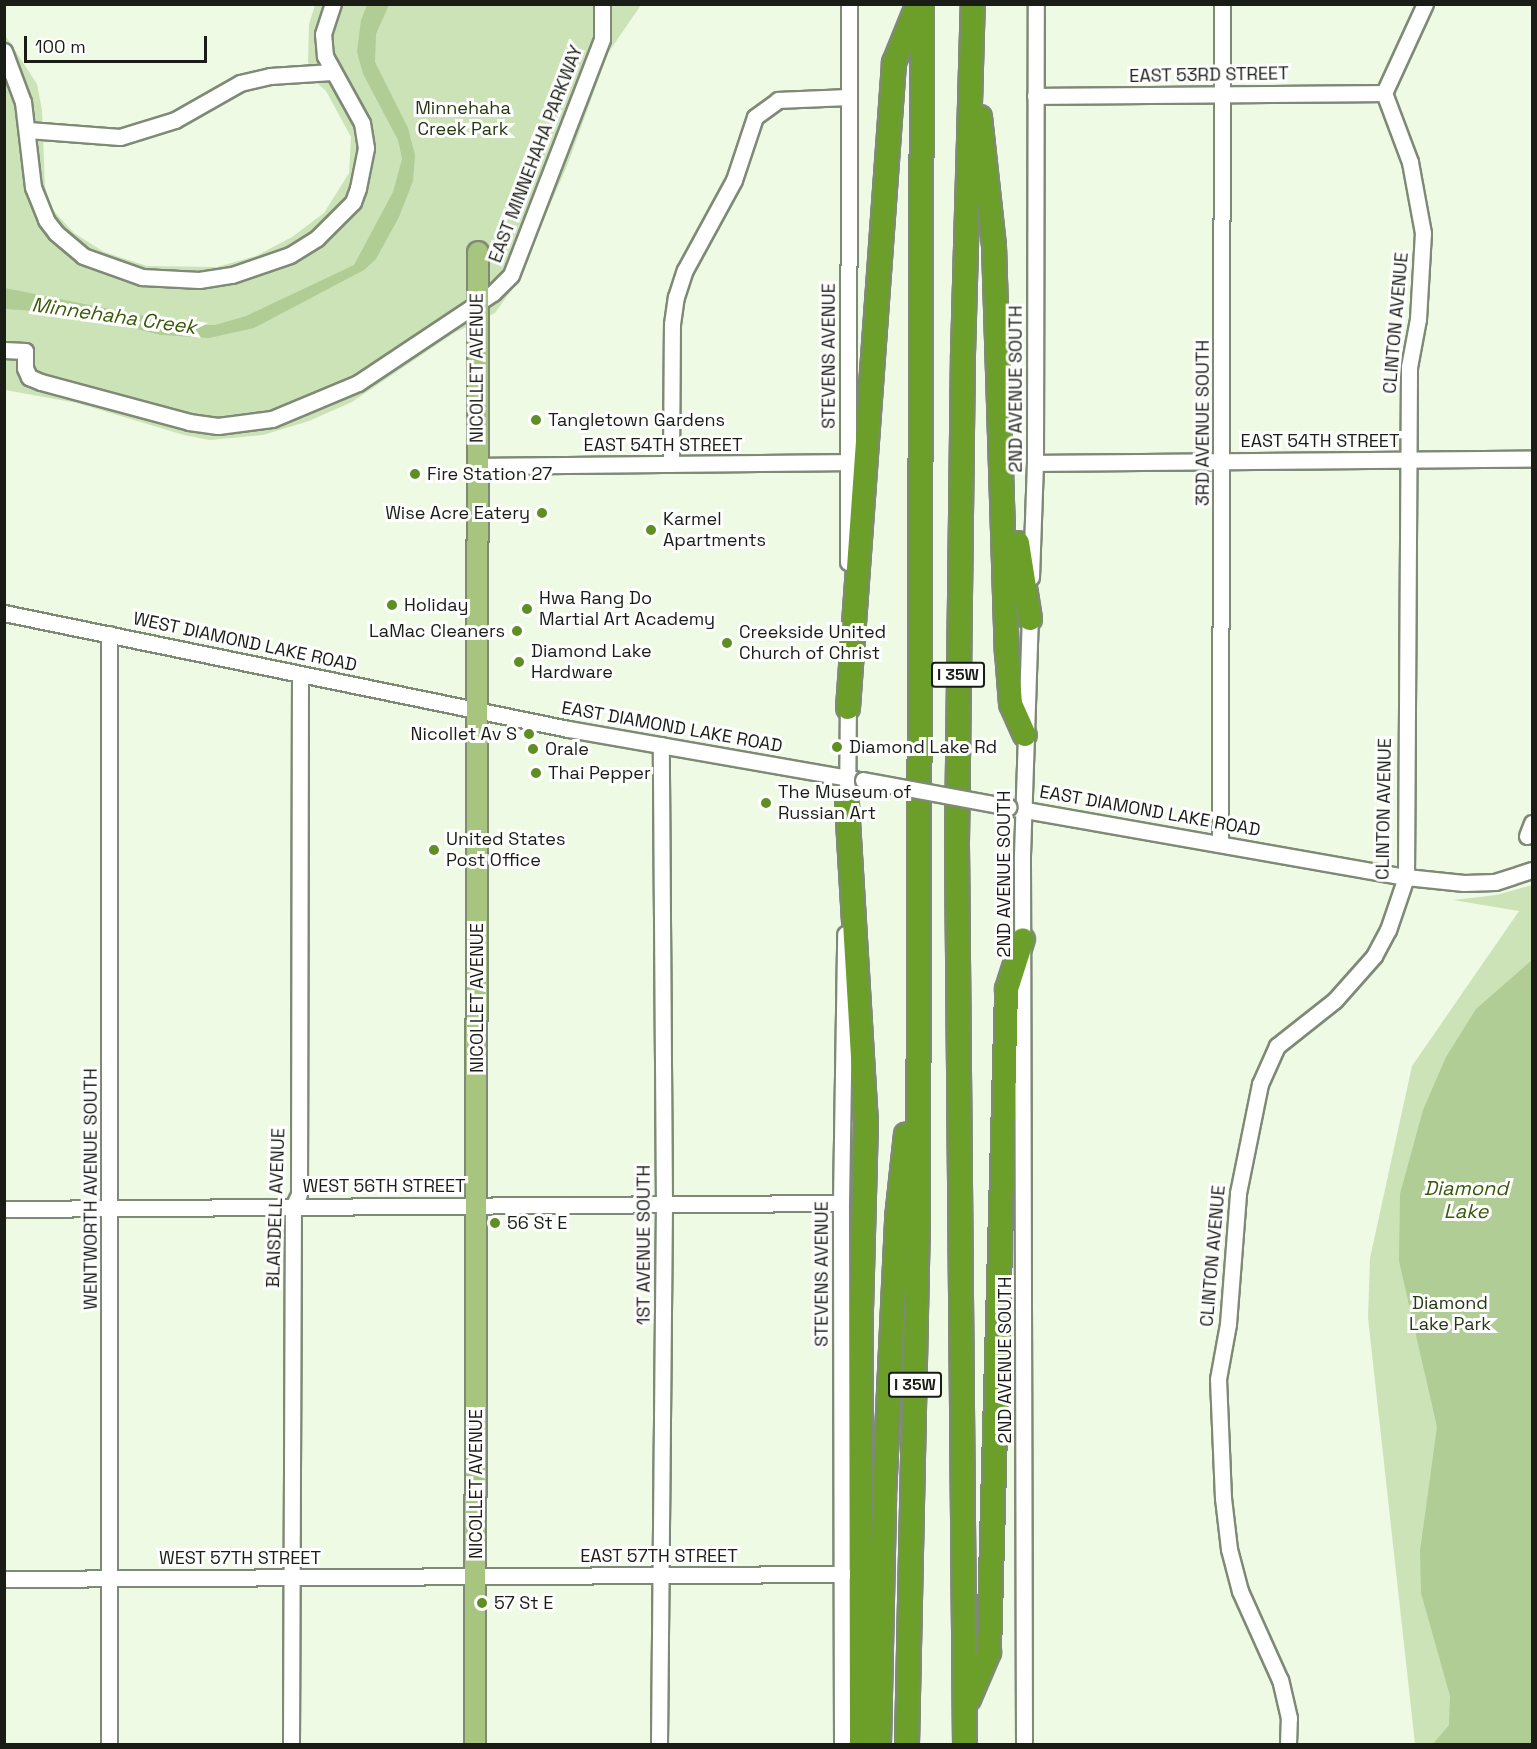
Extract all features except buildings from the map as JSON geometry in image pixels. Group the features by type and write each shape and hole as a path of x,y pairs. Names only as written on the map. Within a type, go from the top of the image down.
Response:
{"highway":[{"path":"848,708 894,63 917,4"},
{"name":"I 35W","path":"907,1744 918,1230 922,4"},
{"name":"I 35W","path":"965,1744 957,831 963,354 973,4"},
{"path":"973,45 994,246 997,335 996,396 1007,652 1011,704 1025,735"},
{"path":"997,335 1020,562 1030,619"},
{"path":"848,804 866,1120 861,1307 861,1744"},
{"path":"965,1709 989,1652 1007,989 1023,939"},
{"path":"879,1744 897,1218 917,1025"}],"main road":[{"name":"NICOLLET AVENUE","path":"474,1744 478,710 476,303 478,252"}],"street":[{"path":"4,51 17,80 28,130 33,187 46,220 70,247 105,266 142,277 200,280 232,275 290,255 317,238 352,201 364,166 365,135 354,102 332,72 325,56 323,34 333,4"},
{"name":"EAST MINNEHAHA PARKWAY","path":"4,350 25,351 25,368 29,377 40,382 189,422 244,425 307,407 351,387 476,303 511,275 602,39 602,4"},
{"name":"STEVENS AVENUE","path":"842,1744 841,1203 848,804 855,779 848,708 847,97 849,4"},
{"name":"2ND AVENUE SOUTH","path":"1024,1744 1023,939 1016,808 1025,735 1035,463 1036,4"},
{"name":"3RD AVENUE SOUTH","path":"1220,842 1222,4"},
{"path":"1384,93 1430,6"},
{"path":"28,130 120,137 175,120 240,83 270,76 332,72"},
{"name":"EAST 53RD STREET","path":"1035,96 1384,93"},
{"name":"CLINTON AVENUE","path":"1288,1744 1289,1718 1280,1680 1240,1591 1222,1498 1218,1379 1228,1324 1238,1193 1260,1084 1277,1046 1356,979 1388,930 1406,877 1409,367 1418,318 1423,233 1410,162 1384,93"},
{"path":"671,464 672,324 679,288 734,180 755,117 778,100 792,97 847,97"},
{"name":"EAST 54TH STREET","path":"1035,463 1533,459"},
{"name":"EAST 54TH STREET","path":"477,466 849,462"},
{"name":"WEST DIAMOND LAKE ROAD","path":"4,612 478,710"},
{"name":"WENTWORTH AVENUE SOUTH","path":"109,634 111,1579 109,1744"},
{"name":"BLAISDELL AVENUE","path":"291,1744 292,1207 299,1194 300,674"},
{"name":"EAST DIAMOND LAKE ROAD","path":"478,710 661,745 1220,842 1406,877 1464,883 1495,882 1533,870"},
{"name":"1ST AVENUE SOUTH","path":"659,1744 664,1205 661,745"},
{"name":"WEST 56TH STREET","path":"4,1209 841,1203"},
{"name":"EAST 57TH STREET","path":"476,1574 843,1574"},
{"name":"WEST 57TH STREET","path":"4,1579 476,1574"}],"green space":[{"name":"Minnehaha Creek Park","path":"315,5 641,5 608,53 567,166 515,285 495,313 454,333 352,402 309,421 263,435 210,440 184,435 77,403 5,390 5,35 37,84 42,110 45,187 52,209 74,233 104,252 147,266 217,267 256,256 292,237 324,213 349,173 351,137 326,91 315,81 308,62 309,24"},
{"name":"Diamond Lake","path":"1532,885 1532,1744 1415,1744 1368,1318 1370,1258 1412,1066 1519,911 1453,900 1496,895"}],"water":[{"name":"Minnehaha Creek","path":"367,5 389,5 376,34 375,62 408,128 415,155 413,181 399,217 376,259 364,270 254,328 209,338 161,335 69,313 5,309 5,288 184,324 215,325 246,316 354,265 393,192 402,159 398,140 363,74 357,52 361,20"},
{"name":"Diamond Lake","path":"1532,960 1532,1744 1433,1744 1449,1725 1450,1696 1421,1593 1420,1551 1437,1427 1399,1261 1400,1194 1423,1110 1446,1057 1476,1009"}],"place":[{"name":"Tangletown Gardens","path":"536,420"},
{"name":"Fire Station 27","path":"415,474"},
{"name":"Wise Acre Eatery","path":"542,513"},
{"name":"Karmel Apartments","path":"651,530"},
{"name":"Holiday","path":"392,605"},
{"name":"Hwa Rang Do Martial Art Academy","path":"527,609"},
{"name":"LaMac Cleaners","path":"517,631"},
{"name":"Creekside United Church of Christ","path":"727,643"},
{"name":"Diamond Lake Hardware","path":"519,662"},
{"name":"Nicollet Av S","path":"529,734"},
{"name":"Diamond Lake Rd","path":"837,747"},
{"name":"Orale","path":"533,749"},
{"name":"Thai Pepper","path":"536,773"},
{"name":"The Museum of Russian Art","path":"766,803"},
{"name":"United States Post Office","path":"434,850"},
{"name":"56 St E","path":"495,1223"},
{"name":"57 St E","path":"482,1603"}],"park label":[{"name":"Diamond Lake Park","path":"1450,1314"}]}
